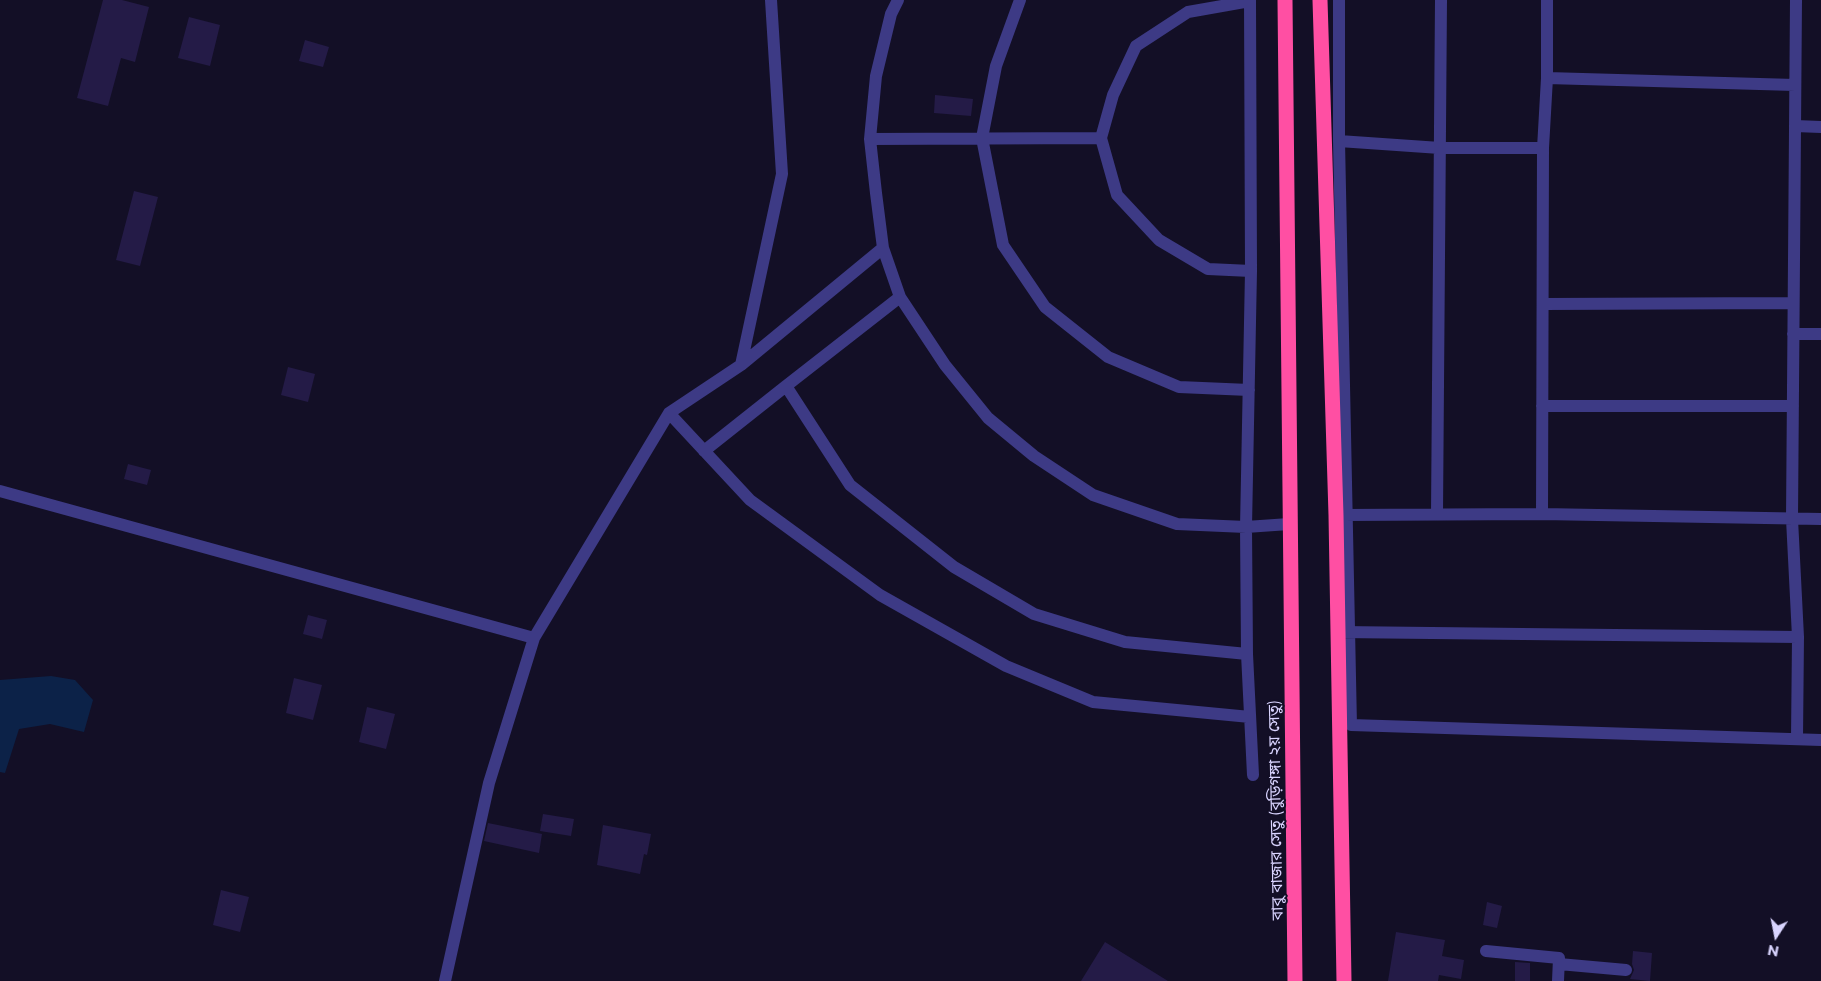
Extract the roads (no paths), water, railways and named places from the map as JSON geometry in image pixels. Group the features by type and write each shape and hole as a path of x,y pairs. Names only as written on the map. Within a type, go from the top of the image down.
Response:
{"highway":[{"name":"বাবু বাজার সেতু (বুড়িগঙ্গা ২য় সেতু)","path":"1285,0 1295,981"},
{"path":"1320,0 1342,515 1344,981"}],"street":[{"path":"741,365 782,174 771,0"},
{"path":"898,0 892,14 876,76 870,139 883,248 900,297 944,365 988,418 1034,456 1093,495 1177,524 1246,528 1289,524"},
{"path":"1020,0 996,66 982,138 1003,245 1045,307 1108,357 1178,387 1249,390"},
{"path":"1339,0 1342,515 1542,514 1821,519"},
{"path":"1437,514 1441,0"},
{"path":"1542,514 1542,148 1547,78 1547,0"},
{"path":"1796,0 1792,518 1798,638 1797,738"},
{"path":"1251,271 1208,269 1159,240 1116,195 1101,138 1113,95 1136,46 1188,12 1250,1 1251,271 1246,528 1247,654 1253,775"},
{"path":"1547,78 1795,85"},
{"path":"1794,126 1821,127"},
{"path":"870,139 1101,138"},
{"path":"1339,141 1440,148 1542,148"},
{"path":"445,981 488,782 534,638 669,413 741,365 883,248"},
{"path":"704,451 900,297"},
{"path":"1543,304 1793,303"},
{"path":"1793,334 1821,334"},
{"path":"786,386 850,484 954,567 1034,614 1125,642 1247,654"},
{"path":"1542,406 1793,406"},
{"path":"669,413 750,500 880,595 1006,666 1093,702 1250,717"},
{"path":"0,491 534,638"},
{"path":"1798,638 1342,632 1351,725 1821,740"},
{"path":"1486,951 1559,958 1558,981"},
{"path":"1559,964 1626,970"}],"water":[{"path":"51,676 75,680 93,700 84,732 50,724 19,729 5,773 0,772 0,680"}]}
